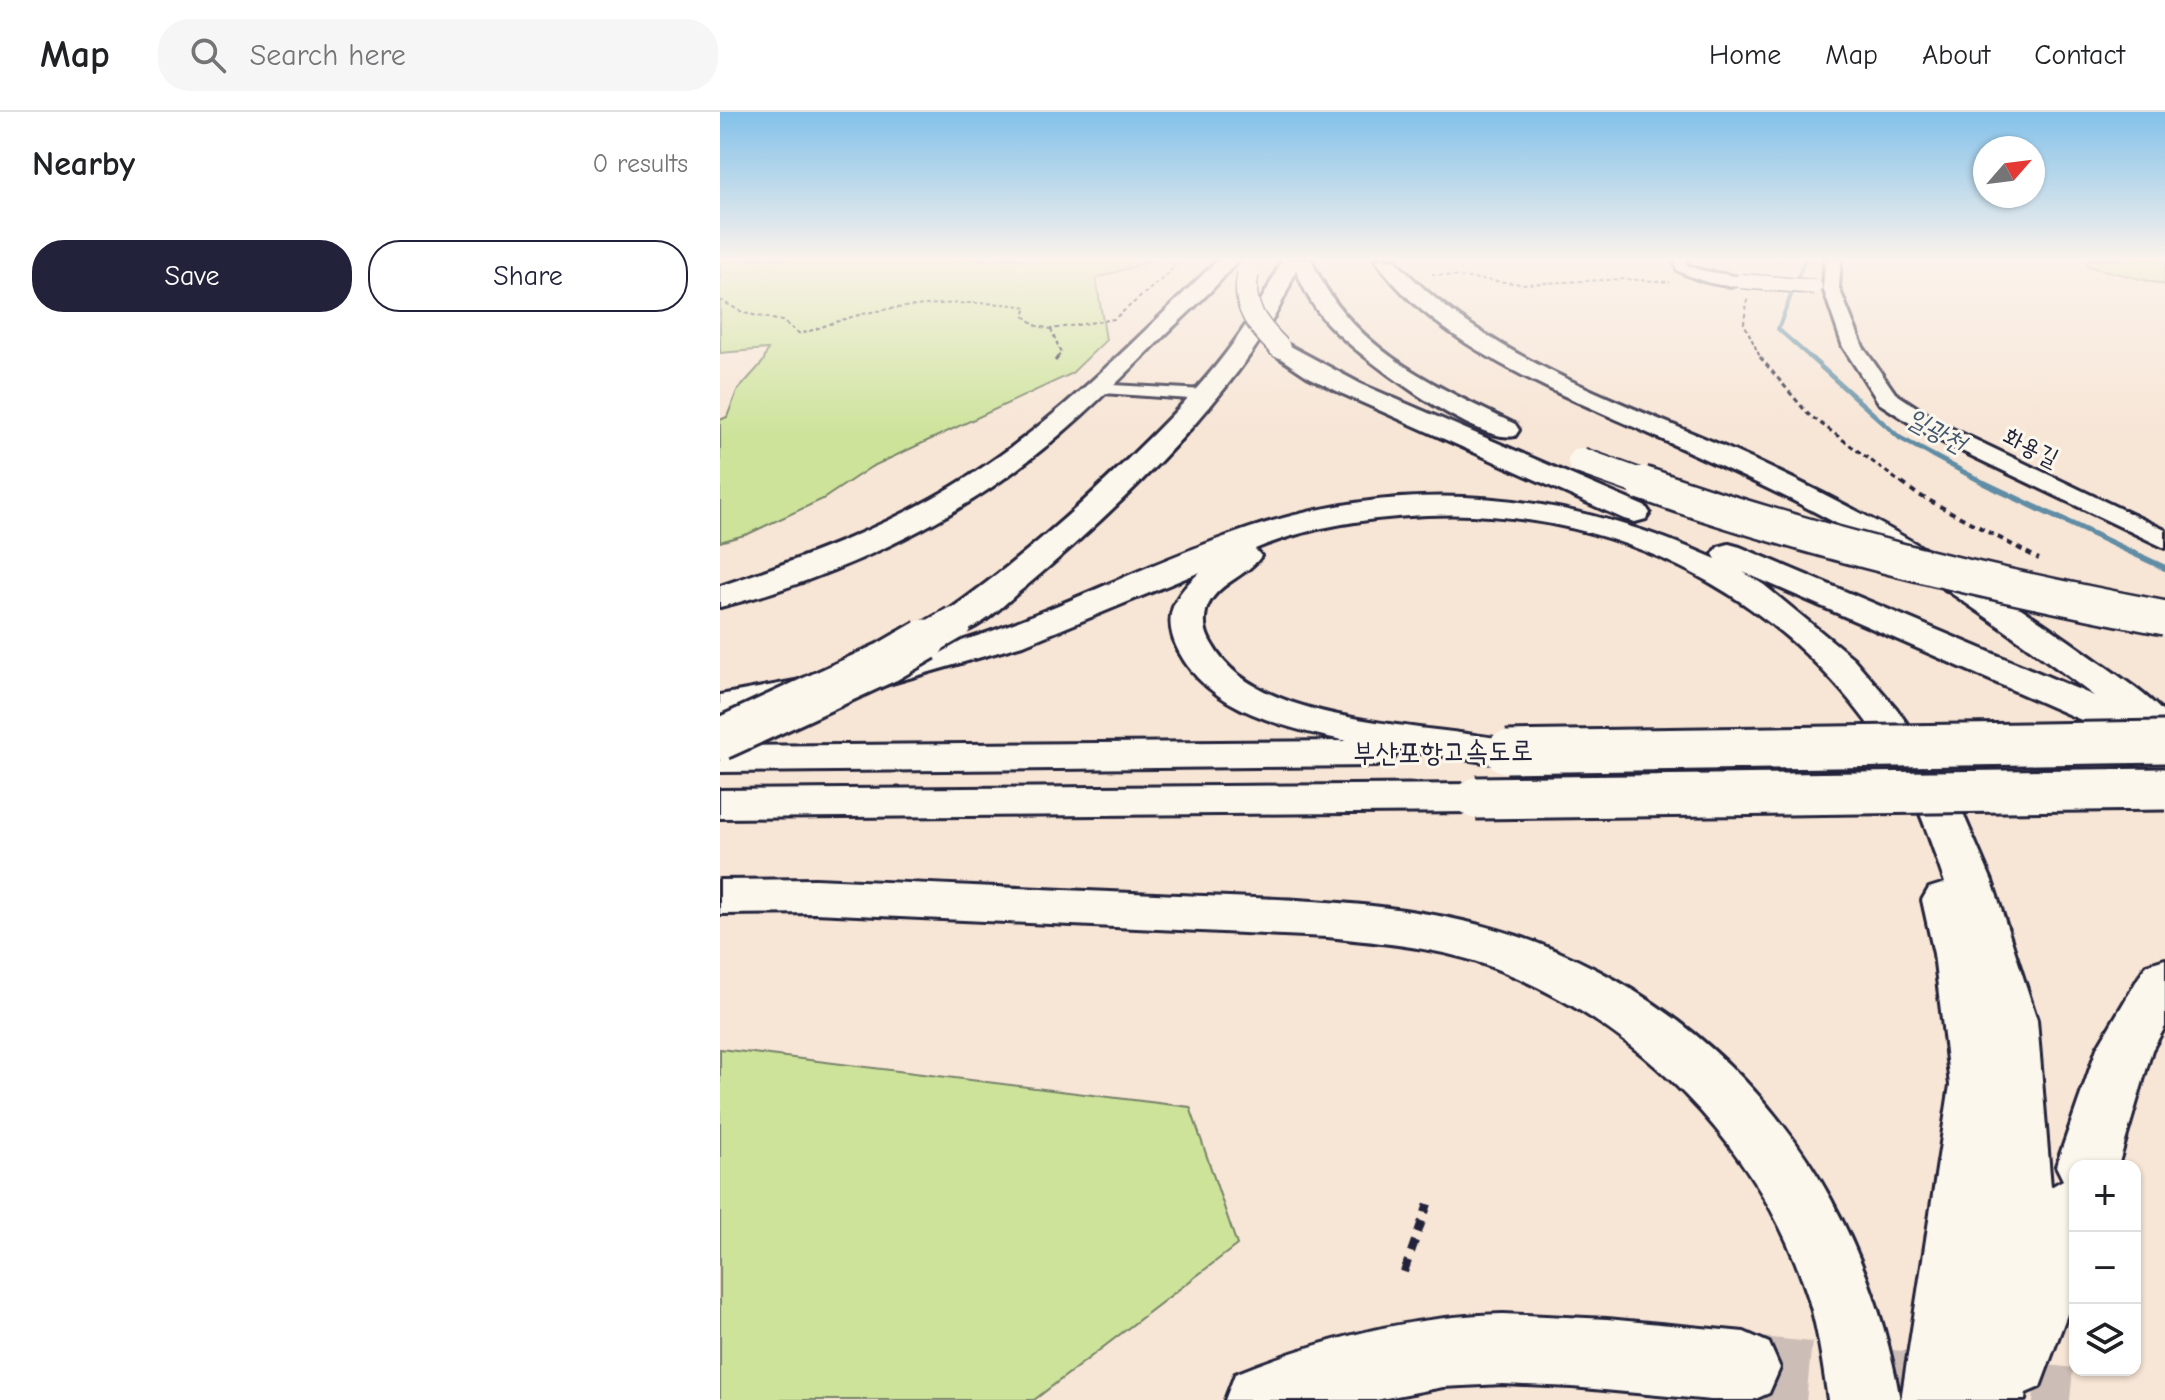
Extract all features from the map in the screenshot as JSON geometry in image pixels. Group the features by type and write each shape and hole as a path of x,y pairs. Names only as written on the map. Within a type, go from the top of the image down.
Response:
{"highway":[{"path":"720,597 807,566 922,515 1014,459 1178,319"},
{"path":"1254,319 1279,347 1315,371 1451,434 2165,742"},
{"path":"720,739 887,662 955,623 1011,584 1073,528 1205,395 1246,347 1262,319"},
{"path":"1334,319 1361,344 1420,384 1525,438"},
{"path":"1451,319 1496,350 1596,401 1777,482 1884,537 2022,624 2165,733"},
{"path":"1479,319 1535,353 1885,516 1979,572 2092,648 2165,704"},
{"path":"1570,457 1717,510 1805,536 1952,573 2165,618"},
{"path":"720,707 852,682 945,658 1074,613 1261,535 1366,509 1455,505 1507,507 1571,518 1645,539 1723,574 1786,617 1830,656 1882,717 1930,788 1968,881 2010,1020 2022,1222 1989,1400"},
{"path":"1506,752 1328,726 1250,698 1217,678 1200,660 1190,643 1186,627 1194,599 1221,570 1244,557 1280,541 1336,525 1403,514 1439,513 1525,521 1589,534 1708,580 1755,611 1795,645 1852,703 1929,833 1960,954 1979,1085 1937,1400"},
{"name":"부산포항고속도로","path":"720,759 2165,742"},
{"name":"부산포항고속도로","path":"720,804 2165,789"},
{"path":"720,897 815,896 1327,919 1393,926 1461,939 1517,956 1574,981 1631,1014 1690,1061 1743,1119 1796,1193 1834,1273 1856,1346 1864,1400"},
{"path":"2089,1160 2125,1048 2165,979"},
{"path":"1999,1400 2069,1219"},
{"path":"1261,1400 1308,1383 1383,1363 1466,1350 1560,1350 1744,1368"}],"main road":[{"name":"화용길","path":"1839,319 1853,347 1887,398 1936,430 2165,540"}],"street":[{"path":"1094,389 1205,395"}],"path":[{"path":"770,319 796,328 800,334 846,319"},
{"path":"1028,319 1037,326 1051,329 1113,319"},
{"path":"1744,319 1762,361 1808,414 1917,494 2047,564"},
{"path":"1051,329 1061,353 1055,361"},
{"path":"1404,1272 1428,1204"}],"green space":[{"path":"720,319 1103,319 1106,340 1071,374 871,467 823,499 748,534 720,542 720,420 727,417 737,391 763,362 768,349 720,353"},
{"path":"720,1049 1190,1107 1237,1245 1034,1400 720,1400"}],"waterway":[{"name":"일광천","path":"1782,319 1778,329 1812,359"},
{"name":"일광천","path":"1810,357 1900,438 1986,484"},
{"name":"일광천","path":"1986,484 2165,568"}],"tunnel":[{"path":"1744,1368 2070,1400"}]}
